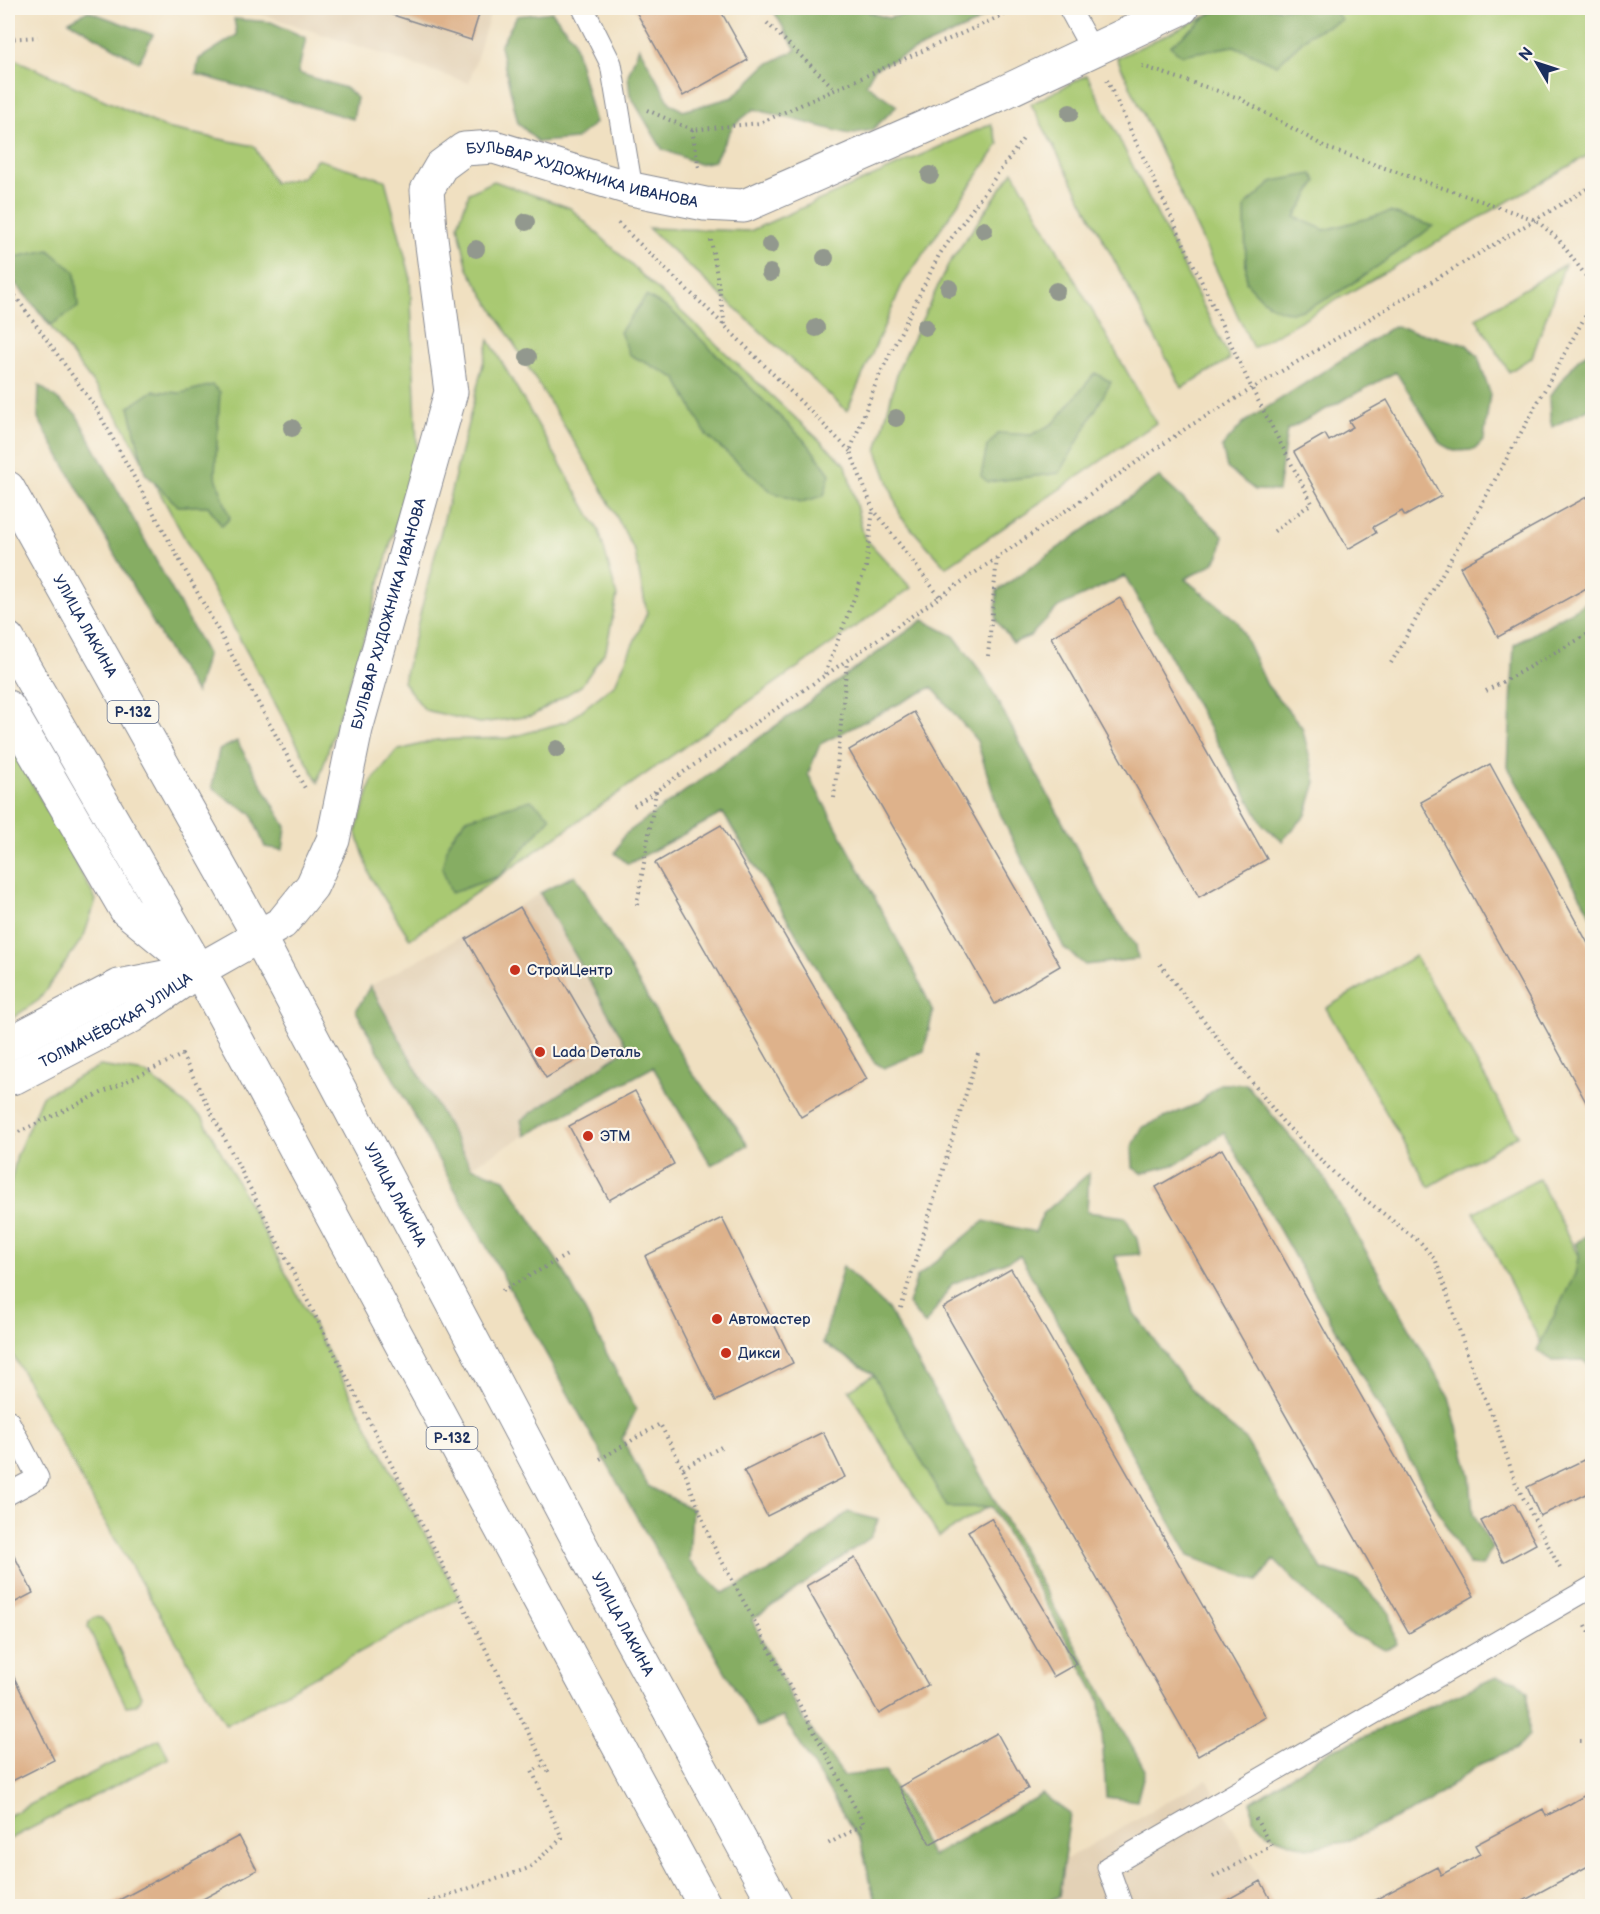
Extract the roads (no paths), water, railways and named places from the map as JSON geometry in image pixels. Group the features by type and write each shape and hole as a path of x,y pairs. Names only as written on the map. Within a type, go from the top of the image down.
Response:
{"main road":[{"name":"БУЛЬВАР ХУДОЖНИКА ИВАНОВА","path":"199,970 282,923 312,886 333,840 356,729 451,392 427,190 441,166 464,149 494,147 632,189 705,204 744,206 998,95 1182,8"},
{"name":"УЛИЦА ЛАКИНА","path":"8,488 258,936 629,1636 776,1906"},
{"name":"Р-132","path":"8,639 199,970 705,1906"},
{"path":"8,707 126,910 199,970"},
{"name":"ТОЛМАЧЁВСКАЯ УЛИЦА","path":"8,1044 119,986 199,970"},
{"name":"ТОЛМАЧЁВСКАЯ УЛИЦА","path":"8,1079 132,1016 199,970"}],"lane":[{"path":"583,8 611,64 632,189"},
{"path":"1069,8 1092,50"},
{"path":"8,1420 38,1478 8,1494"},
{"path":"1122,1906 1108,1867 1584,1592"}],"place":[{"name":"СтройЦентр","path":"515,970"},
{"name":"Lada Dеталь","path":"540,1052"},
{"name":"ЭТМ","path":"588,1136"},
{"name":"Автомастер","path":"717,1319"},
{"name":"Дикси","path":"726,1353"}]}
